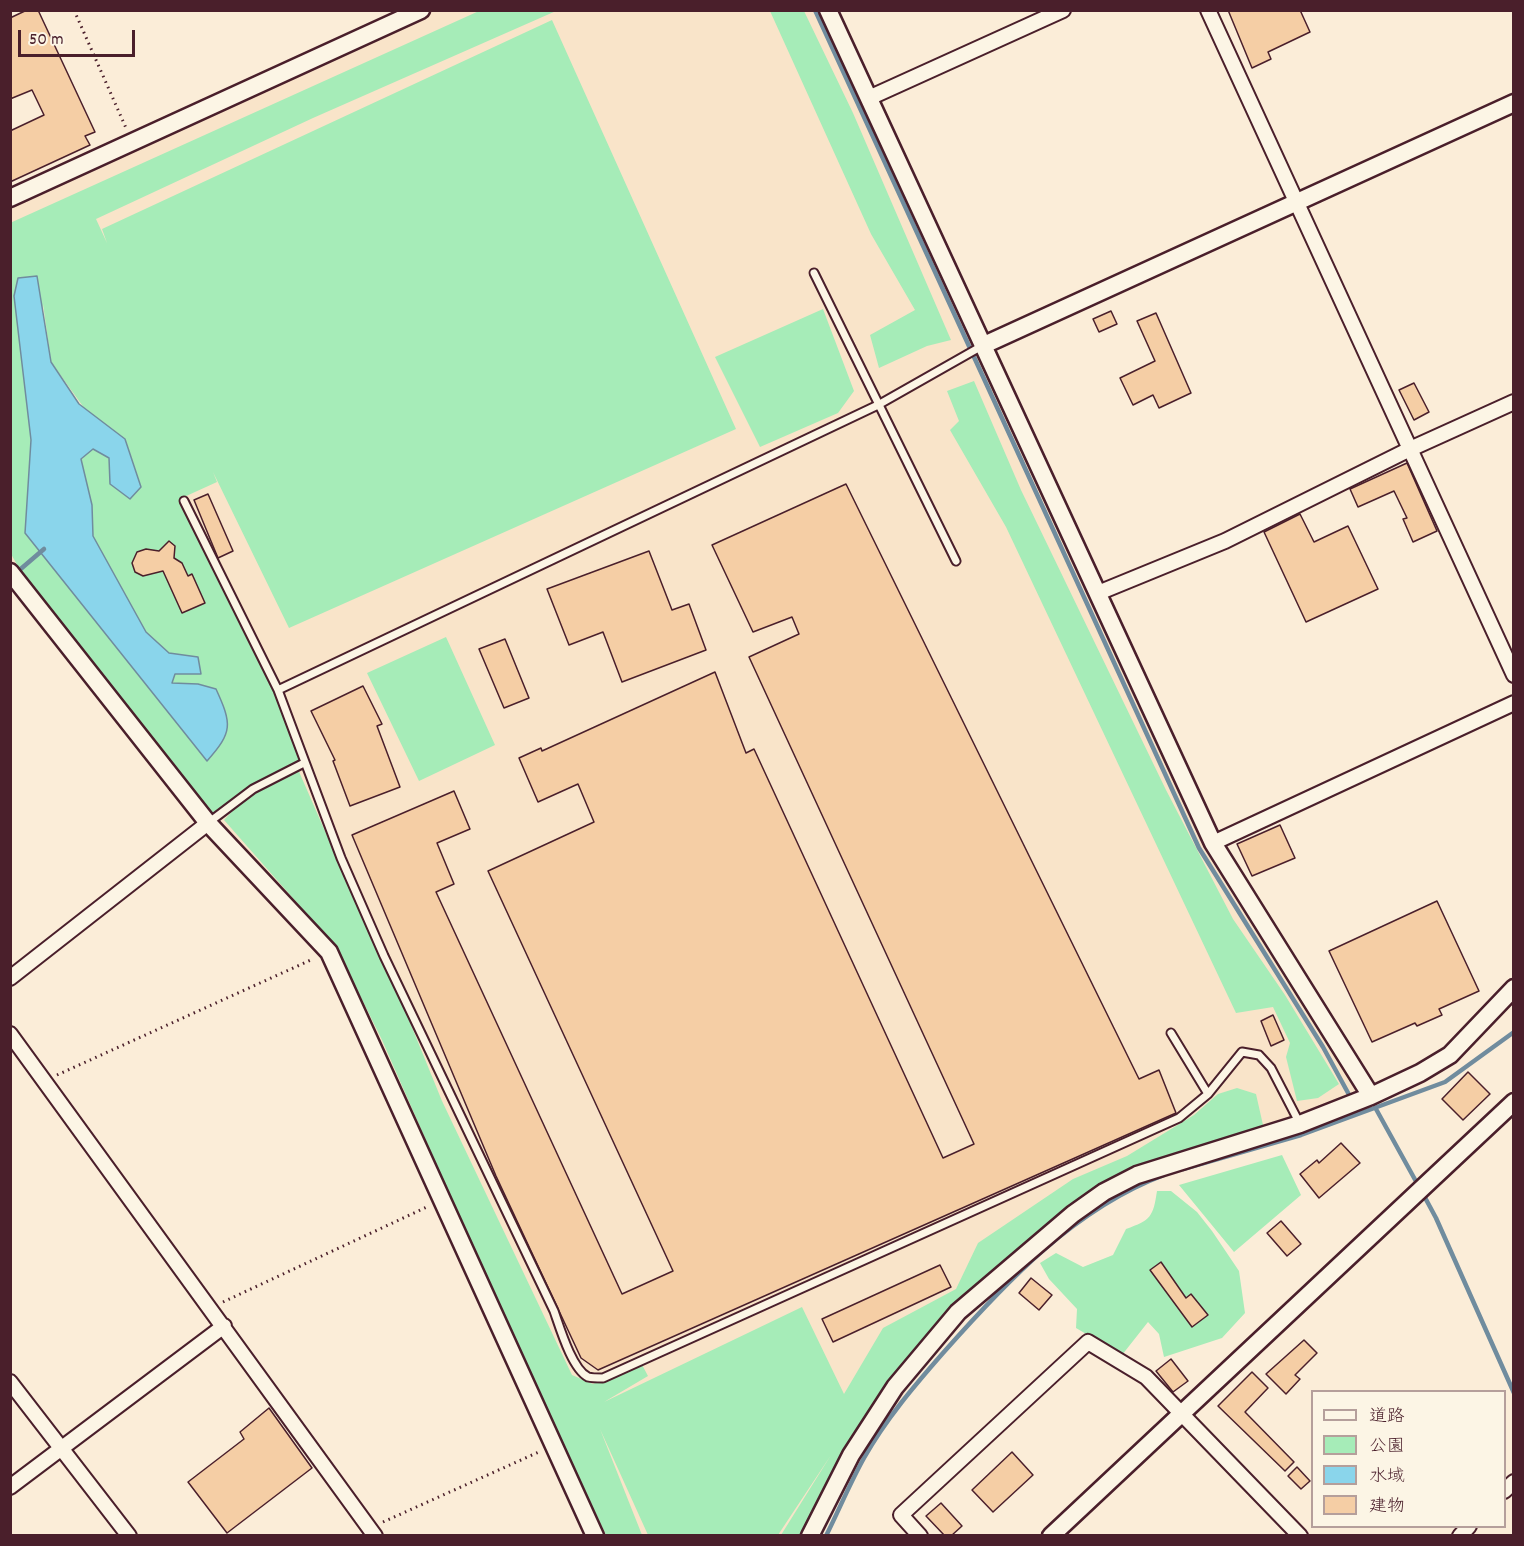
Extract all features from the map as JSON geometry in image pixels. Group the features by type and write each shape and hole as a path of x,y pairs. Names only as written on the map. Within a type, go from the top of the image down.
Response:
{"street":[{"path":"10,198 421,10"},
{"path":"828,10 871,97 1213,843 1371,1096"},
{"path":"871,97 1063,10"},
{"path":"1208,10 1294,203 1514,675"},
{"path":"984,345 1514,103"},
{"path":"1098,593 1225,541 1408,450 1514,402"},
{"path":"10,572 208,823 329,952 595,1536"},
{"path":"1213,843 1514,703"},
{"path":"10,978 208,823"},
{"path":"810,1536 851,1455 895,1387 958,1312 1073,1214 1137,1174 1300,1124 1371,1096 1420,1073 1450,1055 1514,988"},
{"path":"10,1034 372,1532"},
{"path":"1051,1536 1514,1102"},
{"path":"10,1487 224,1326"},
{"path":"920,1536 901,1515 1088,1342 1146,1377 1300,1536"},
{"path":"10,1382 129,1536"}],"lane":[{"path":"814,273 956,561"},
{"path":"278,690 878,405 984,345"},
{"path":"184,501 278,690 341,858 384,956 554,1311 567,1345 579,1368 589,1377 603,1378 1179,1118 1208,1094 1242,1052 1259,1055 1271,1068 1300,1124"},
{"path":"208,823 253,789 304,764"},
{"path":"1171,1033 1208,1094"}],"path":[{"path":"74,10 133,143"},
{"path":"45,1081 329,952"},
{"path":"210,1308 441,1201"},
{"path":"372,1532 554,1445"}],"shaded area":[{"path":"421,11 825,11 1213,843 1376,1109 1104,1192 958,1312 812,1535 606,1535 329,952 208,823 11,562 11,198"}],"green space":[{"path":"479,11 556,11 313,118 96,219 107,243 102,229 552,20 736,429 289,628 213,472 217,482 184,497 250,634 304,763 264,778 221,814 211,817 32,591 11,554 10,223","holes":["43,304 51,362 141,487 109,458 93,448 81,460 92,512 93,536 146,632 169,653 174,674 172,683 207,761 25,533"]},
{"path":"770,11 804,11 853,113 951,340 927,346 879,368 870,335 915,310 871,234"},
{"path":"823,309 854,391 838,413 760,447 715,357"},
{"path":"974,381 1021,490 1166,790 1233,919 1285,995 1339,1084 1318,1098 1297,1101 1286,1057 1290,1043 1273,1007 1236,1013 1006,527 950,430 959,421 947,391"},
{"path":"446,637 495,745 419,781 367,673"},
{"path":"297,767 338,861 365,912 442,1101 572,1375 593,1384 640,1361 648,1376 604,1402 802,1307 844,1394 883,1328 956,1289 978,1243 1073,1179 1127,1156 1194,1115 1218,1094 1237,1088 1256,1094 1263,1125 1130,1178 958,1312 895,1387 809,1535 781,1535 831,1455 778,1535 648,1535 600,1429 642,1535 606,1535 502,1314 382,1040 336,947 224,820 253,789"},
{"path":"1282,1155 1301,1195 1234,1252 1179,1185"},
{"path":"1157,1191 1171,1191 1197,1212 1212,1231 1239,1271 1245,1313 1222,1338 1164,1357 1159,1334 1148,1322 1122,1355 1076,1328 1077,1309 1049,1279 1040,1263 1056,1253 1083,1267 1113,1255 1126,1229 1146,1220 1152,1212"}],"water":[{"path":"37,276 51,362 79,404 125,439 141,487 130,499 110,484 109,458 93,449 81,459 92,505 93,536 146,632 169,653 198,657 201,674 175,674 172,683 198,684 216,689 225,711 227,727 225,735 207,761 25,533 31,440 14,296 18,278"}],"building":[{"path":"27,10 38,10 95,132 85,136 90,145 10,182 10,131 44,115 32,90 10,99 10,18"},
{"path":"1228,10 1300,10 1310,32 1268,52 1271,59 1252,68"},
{"path":"1111,311 1117,324 1099,332 1093,319"},
{"path":"1156,313 1191,393 1159,408 1153,395 1133,405 1120,378 1155,361 1137,321"},
{"path":"1414,383 1429,412 1414,420 1399,390"},
{"path":"1407,463 1437,531 1413,542 1403,519 1407,518 1394,491 1358,507 1350,489"},
{"path":"846,484 1139,1079 1159,1070 1176,1113 598,1370 581,1358 496,1176 352,835 454,791 470,829 437,843 454,884 436,892 622,1294 673,1271 488,871 594,822 578,784 538,802 519,758 541,748 542,751 715,672 746,753 754,749 943,1158 974,1144 749,657 799,634 792,617 753,632 712,545"},
{"path":"208,494 233,551 218,558 194,500"},
{"path":"1300,514 1314,542 1348,526 1378,589 1306,622 1264,532"},
{"path":"169,541 175,546 174,558 182,563 188,576 192,574 205,603 182,613 163,571 143,576 135,572 132,563 137,552 146,549 159,551"},
{"path":"649,551 672,610 689,604 706,650 622,682 603,632 569,645 547,589"},
{"path":"505,639 529,698 504,708 479,649"},
{"path":"363,686 382,724 377,726 400,787 350,806 333,761 335,760 311,711"},
{"path":"1280,825 1295,858 1252,876 1237,844"},
{"path":"1437,901 1479,991 1439,1009 1442,1015 1417,1026 1415,1023 1372,1042 1329,951"},
{"path":"1273,1015 1284,1040 1271,1046 1261,1021"},
{"path":"1468,1072 1490,1094 1463,1120 1442,1099"},
{"path":"1341,1143 1360,1163 1319,1198 1300,1174 1317,1160 1319,1163"},
{"path":"1281,1221 1301,1244 1287,1256 1267,1233"},
{"path":"1161,1262 1186,1298 1191,1294 1208,1315 1192,1327 1150,1270"},
{"path":"940,1265 951,1287 833,1342 822,1319"},
{"path":"1031,1278 1052,1295 1039,1310 1019,1293"},
{"path":"1304,1340 1317,1353 1295,1375 1300,1379 1286,1394 1266,1374"},
{"path":"1171,1359 1188,1381 1173,1392 1156,1371"},
{"path":"1252,1372 1268,1388 1245,1412 1294,1462 1285,1471 1218,1406"},
{"path":"269,1408 312,1468 227,1533 188,1482 244,1439 240,1432"},
{"path":"1012,1452 1033,1475 993,1512 972,1490"},
{"path":"1297,1467 1310,1481 1301,1489 1288,1476"},
{"path":"941,1503 962,1526 951,1536 945,1536 926,1516"}],"waterway":[{"path":"815,10 1199,848 1323,1047 1359,1113"},
{"path":"16,573 44,549"},
{"path":"1183,1169 1301,1135 1445,1082 1514,1032"},
{"path":"1376,1109 1418,1185"},
{"path":"826,1536 859,1467 881,1430 922,1378 991,1300 1043,1250 1100,1207 1164,1175"},
{"path":"1422,1192 1436,1218 1514,1393"}]}
